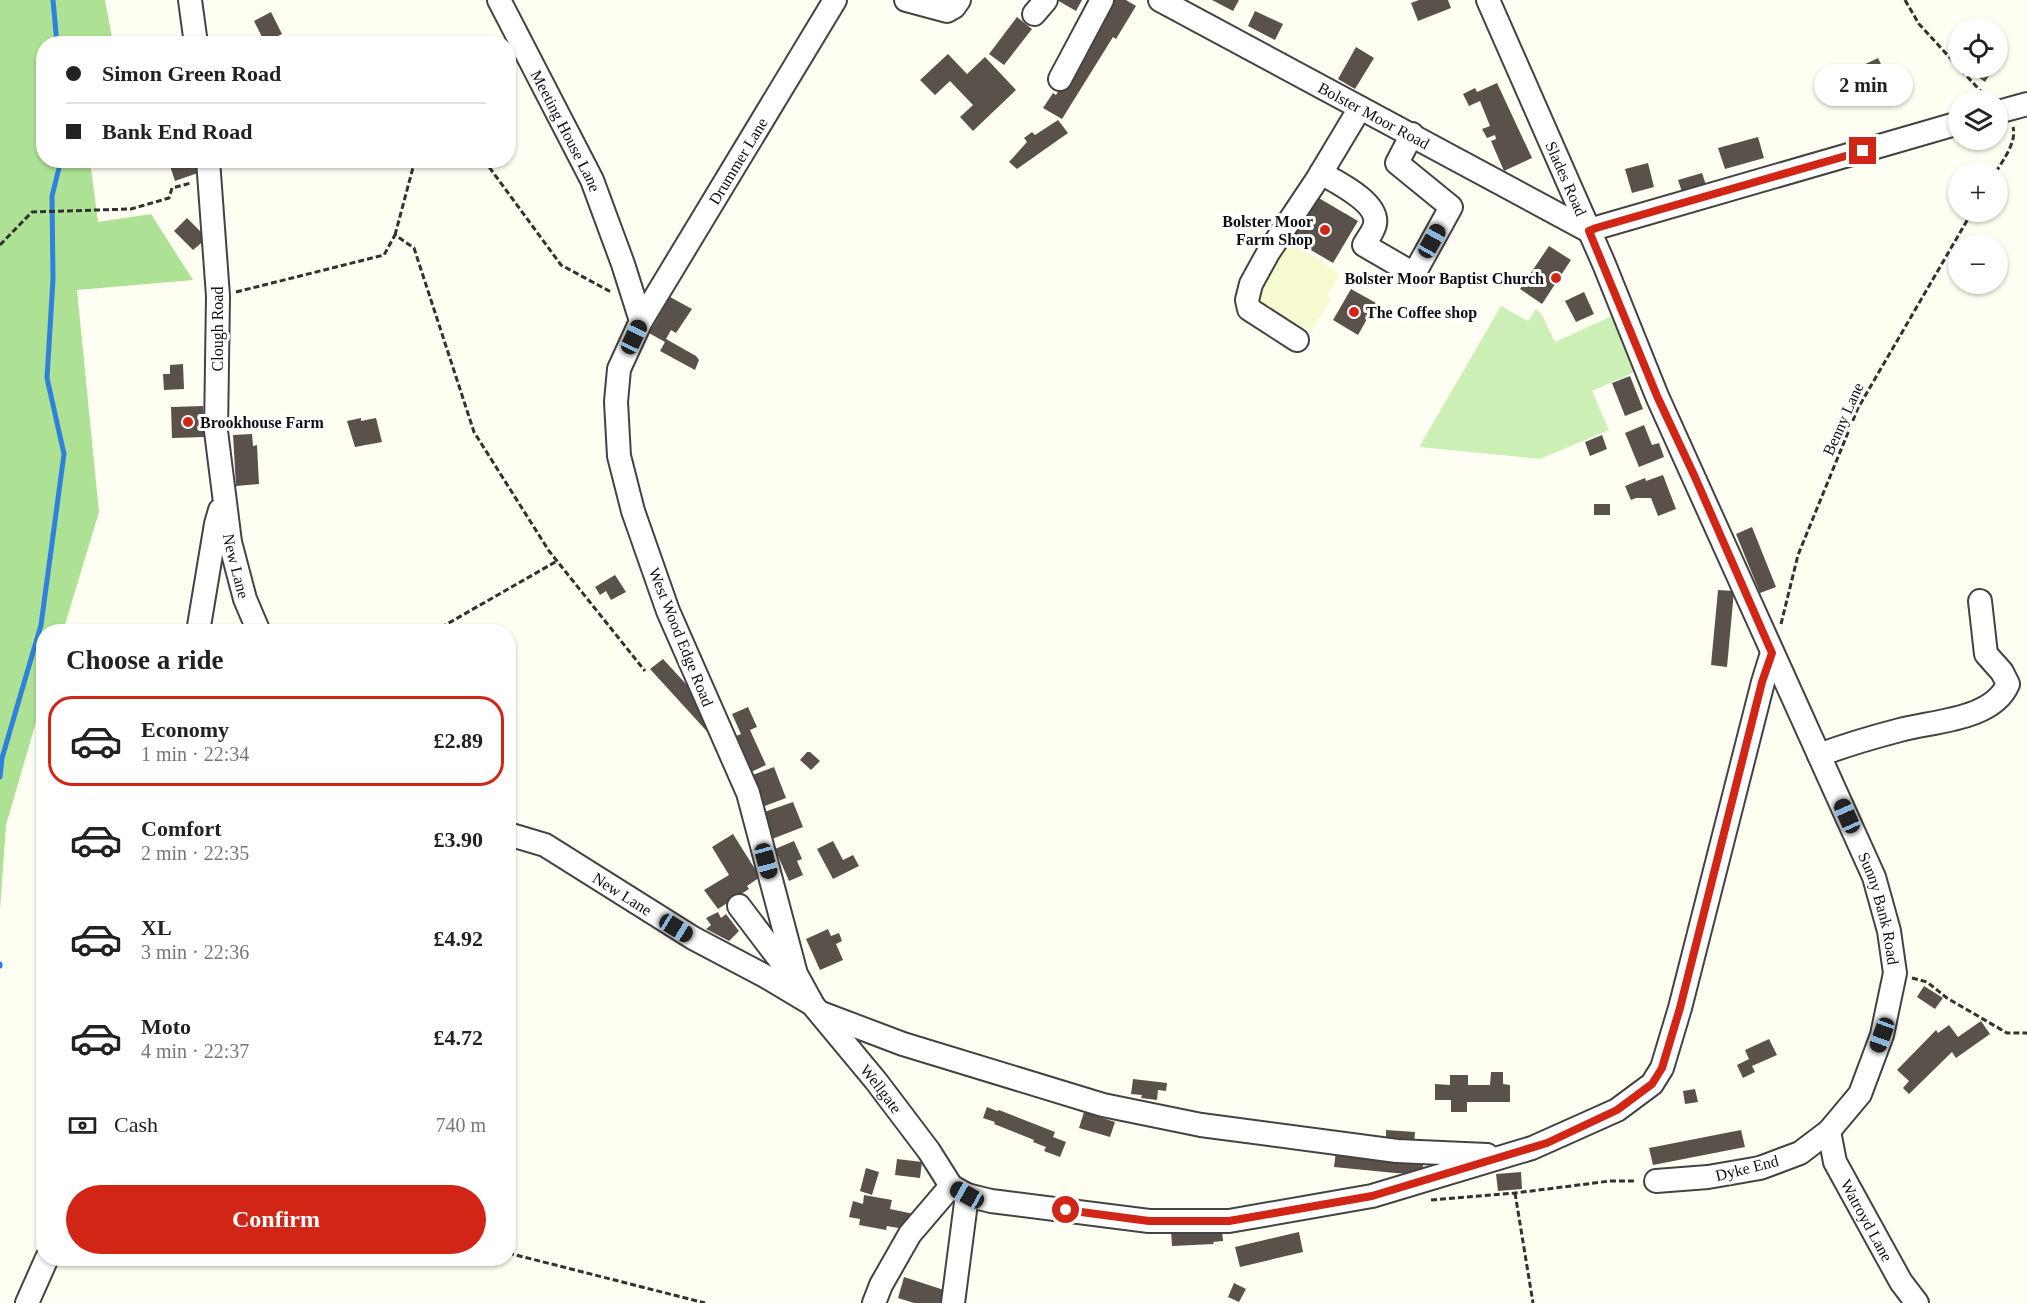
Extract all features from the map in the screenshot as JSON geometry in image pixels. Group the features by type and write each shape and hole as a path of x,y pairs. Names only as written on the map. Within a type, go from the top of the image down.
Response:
{"street":[{"path":"190,0 195,36"},
{"name":"Meeting House Lane","path":"500,0 592,180 641,321"},
{"name":"Drummer Lane","path":"641,321 835,0"},
{"path":"906,0 953,6"},
{"path":"1060,79 1102,0"},
{"name":"Bolster Moor Road","path":"1160,0 1589,231"},
{"name":"Slades Road","path":"1488,0 1589,231 1657,396 1772,653"},
{"path":"2008,107 2027,104"},
{"path":"1297,340 1249,309 1247,300 1251,284 1268,253 1321,173 1360,108"},
{"path":"1589,231 1948,126"},
{"path":"1321,173 1368,204 1375,217 1375,225 1364,245 1414,274 1451,207 1397,163 1412,134"},
{"name":"Clough Road","path":"209,168 218,296 216,430 224,497"},
{"name":"West Wood Edge Road","path":"641,321 619,369 616,402 619,456 633,511 668,611 748,794 796,974 816,1008"},
{"path":"199,624 216,524 224,497"},
{"name":"New Lane","path":"224,497 230,542 245,599 256,624"},
{"path":"1820,755 1902,729 1966,716 1980,711 2004,694 2008,684 2002,672 1986,654 1980,600"},
{"path":"959,1191 991,1201 1149,1221 1229,1221 1372,1196 1547,1143 1617,1110 1652,1084 1662,1068 1680,1008 1762,682 1772,653"},
{"name":"Sunny Bank Road","path":"1772,653 1874,877 1889,931 1895,973 1882,1035 1860,1094 1829,1131"},
{"name":"New Lane","path":"516,836 545,845 693,938 765,976"},
{"path":"739,906 786,968 796,974"},
{"name":"Wellgate","path":"765,976 816,1008 876,1081 959,1191"},
{"path":"816,1008 903,1044 1102,1105 1201,1125 1397,1151 1507,1155"},
{"name":"Dyke End","path":"1656,1181 1708,1177 1760,1168 1800,1153 1829,1131"},
{"name":"Watroyd Lane","path":"1829,1131 1835,1162 1901,1282 1917,1303"},
{"path":"882,1299 910,1234 959,1191"},
{"path":"953,1303 959,1191"},
{"path":"27,1303 44,1266"}],"path":[{"path":"1905,0 1919,24 1980,90"},
{"path":"2002,162 2010,149 2014,130 2008,122"},
{"path":"218,296 384,255 395,236 413,168"},
{"path":"490,168 561,265 617,295"},
{"path":"0,245 32,212 131,209 169,198 172,188 178,186"},
{"name":"Benny Lane","path":"1772,653 1798,555 1858,408 1966,222"},
{"path":"395,236 414,248 474,432 549,551 645,671"},
{"path":"447,624 557,561"},
{"path":"1895,973 1927,982 1947,998 2007,1033 2027,1033"},
{"path":"1429,1200 1515,1193 1610,1181 1656,1181"},
{"path":"1515,1193 1533,1303"},
{"path":"516,1255 705,1303"}],"green space":[{"path":"0,0 105,0 112,36 36,36 36,168 91,168 98,222 151,214 193,280 77,290 99,512 65,624 36,624 36,722 6,825 0,910"},
{"path":"1283,239 1340,275 1327,295 1331,299 1311,332 1255,298"},
{"path":"1501,306 1528,321 1536,309 1542,315 1555,342 1612,316 1637,371 1592,391 1609,430 1540,459 1419,447"}],"building":[{"path":"1057,0 1082,0 1076,11"},
{"path":"1112,0 1126,0 1136,6 1116,39 1113,37 1062,119 1043,108 1053,93 1056,95"},
{"path":"1212,0 1239,0 1233,11"},
{"path":"1419,0 1448,0 1451,8 1418,21 1411,3"},
{"path":"1255,11 1283,24 1275,40 1248,26"},
{"path":"271,12 282,34 262,36 254,21"},
{"path":"1017,17 1032,29 1004,65 989,54"},
{"path":"1356,47 1374,58 1355,89 1338,79"},
{"path":"948,54 967,74 985,57 1016,90 973,131 960,117 973,105 950,81 935,95 920,80"},
{"path":"1878,58 1892,87 1870,97 1857,68"},
{"path":"1497,83 1532,158 1504,171 1491,141 1496,139 1495,135 1487,138 1482,129 1490,126 1480,101 1469,106 1463,94 1475,88 1477,92"},
{"path":"1058,120 1068,133 1017,169 1009,162 1027,142 1024,138 1032,132 1035,135"},
{"path":"1758,137 1764,158 1725,169 1718,148"},
{"path":"1648,163 1654,187 1632,193 1625,169"},
{"path":"171,168 209,168 209,169 175,181"},
{"path":"1702,173 1706,185 1682,192 1678,180"},
{"name":"Bolster Moor Farm Shop","path":"1317,197 1358,221 1333,263 1292,239"},
{"path":"187,218 207,238 193,250 174,231"},
{"path":"1549,246 1571,260 1542,304 1520,289"},
{"name":"The Coffee shop","path":"1351,289 1376,303 1358,335 1333,320"},
{"path":"1584,292 1594,314 1576,322 1565,301"},
{"path":"670,297 692,309 676,333 671,330 666,339 696,356 699,360 695,370 660,351 665,342 649,333"},
{"path":"183,364 184,389 164,390 163,374 170,374 170,365"},
{"path":"1630,376 1643,409 1625,416 1612,383"},
{"name":"Brookhouse Farm","path":"203,406 205,437 172,438 171,407"},
{"path":"361,418 361,421 376,418 382,442 355,447 347,421"},
{"path":"1644,425 1652,445 1659,443 1664,457 1639,467 1625,433"},
{"path":"252,434 253,446 257,445 259,484 236,486 233,435"},
{"path":"1602,435 1607,449 1590,456 1585,442"},
{"path":"1663,475 1676,509 1658,516 1651,498 1631,500 1625,486 1645,478 1646,481"},
{"path":"1594,504 1610,504 1610,515 1594,515"},
{"path":"1752,527 1776,587 1760,593 1736,534"},
{"path":"615,575 626,592 611,600 606,591 600,595 595,587"},
{"path":"1718,590 1734,591 1727,667 1711,665"},
{"path":"663,659 711,711 713,738 650,669"},
{"path":"748,707 757,727 750,730 766,765 751,772 736,736 741,734 732,714"},
{"path":"807,752 820,761 811,770 800,760"},
{"path":"774,767 786,798 762,807 750,776"},
{"path":"793,802 803,827 772,839 761,813"},
{"path":"733,834 760,877 747,886 749,889 718,909 704,890 729,875 712,847"},
{"path":"794,841 802,859 797,861 803,875 789,881 775,849"},
{"path":"833,841 843,860 853,855 859,866 833,879 817,849"},
{"path":"718,912 721,918 726,914 739,931 729,941 706,929 711,925 706,918"},
{"path":"828,929 831,936 839,933 842,941 836,944 843,960 820,970 806,939"},
{"path":"1924,986 1943,998 1935,1009 1917,997"},
{"path":"1981,1021 1990,1034 1956,1058 1952,1052 1909,1094 1903,1088 1909,1081 1897,1070 1936,1030 1938,1033 1949,1025 1958,1037"},
{"path":"1769,1039 1777,1055 1752,1066 1755,1072 1743,1078 1737,1065 1749,1059 1745,1050"},
{"path":"1491,1072 1503,1072 1503,1084 1510,1085 1510,1102 1467,1102 1467,1112 1451,1112 1451,1100 1435,1100 1435,1084 1450,1085 1450,1075 1468,1075 1468,1085 1490,1085"},
{"path":"1133,1079 1167,1083 1166,1091 1158,1090 1157,1100 1141,1098 1142,1095 1131,1094"},
{"path":"1695,1089 1698,1102 1685,1104 1683,1091"},
{"path":"987,1107 1055,1132 1053,1137 1066,1142 1060,1157 1044,1151 1046,1147 1033,1142 1034,1140 983,1118"},
{"path":"1084,1112 1115,1122 1110,1137 1079,1128"},
{"path":"1386,1130 1415,1132 1414,1145 1386,1143"},
{"path":"1741,1130 1745,1147 1653,1165 1649,1148"},
{"path":"1336,1151 1422,1161 1424,1172 1395,1173 1334,1167"},
{"path":"897,1159 922,1162 920,1178 895,1175"},
{"path":"866,1168 879,1172 872,1195 860,1191"},
{"path":"1521,1172 1522,1189 1498,1191 1496,1174"},
{"path":"864,1195 892,1200 890,1209 914,1214 910,1230 887,1226 886,1230 859,1225 860,1219 849,1217 853,1201 863,1204"},
{"path":"1171,1230 1222,1231 1223,1241 1213,1242 1214,1244 1172,1246"},
{"path":"1299,1232 1303,1252 1240,1267 1235,1247"},
{"path":"904,1277 950,1292 946,1303 914,1303 898,1298"},
{"path":"1234,1283 1246,1289 1239,1302 1228,1297"}],"waterway":[{"path":"53,0 56,36"},
{"path":"41,624 64,454 47,378 53,279 52,196 59,168"},
{"path":"0,777 2,758 36,642"}],"place":[{"name":"Bolster Moor Farm Shop","path":"1325,230"},
{"name":"Bolster Moor Baptist Church","path":"1556,278"},
{"name":"The Coffee shop","path":"1354,312"},
{"name":"Brookhouse Farm","path":"188,422"}],"route":[{"path":"1066,1210 1149,1221 1229,1221 1372,1196 1547,1143 1617,1110 1652,1084 1662,1068 1680,1008 1762,682 1772,653 1657,396 1589,231 1863,151"}]}
